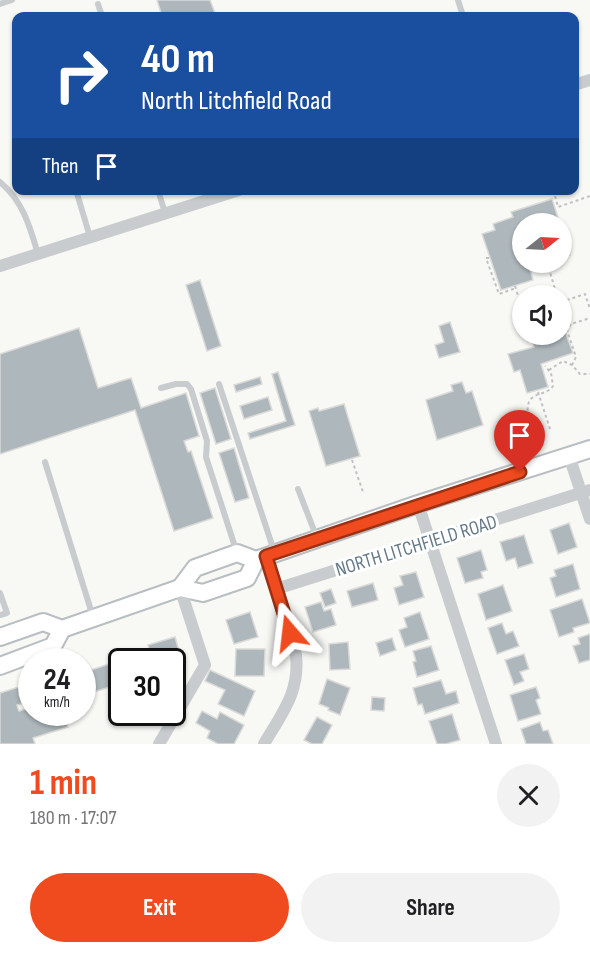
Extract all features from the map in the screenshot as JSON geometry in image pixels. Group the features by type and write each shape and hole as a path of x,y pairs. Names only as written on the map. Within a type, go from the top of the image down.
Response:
{"main road":[{"name":"NORTH LITCHFIELD ROAD","path":"0,637 43,622 62,629 180,588 203,593 247,578 265,557 418,504 590,449"},
{"name":"NORTH LITCHFIELD ROAD","path":"180,588 195,568 237,553"},
{"path":"237,553 265,557"},
{"path":"0,666 53,646 62,629"}],"street":[{"path":"0,266 224,195"},
{"path":"569,456 586,491 590,519"},
{"name":"NORTH LITCHFIELD ROAD","path":"276,589 586,491"},
{"path":"418,504 496,744"},
{"path":"264,744 291,696 297,678 296,655 265,557"},
{"path":"159,744 205,665 180,588"}],"lane":[{"path":"0,4 12,0"},
{"path":"98,4 101,12"},
{"path":"0,182 12,193"},
{"path":"14,195 23,210 38,254"},
{"path":"77,195 90,237"},
{"path":"159,195 165,214"},
{"path":"161,388 187,384 191,389 207,441 206,457 237,553"},
{"path":"219,384 265,557"},
{"path":"45,462 93,619"},
{"path":"298,489 317,539"},
{"path":"0,594 6,613 0,615"}],"path":[{"path":"555,196 558,207 590,196"},
{"path":"489,258 486,258 499,294 512,289"},
{"path":"572,299 585,294 590,309"},
{"path":"572,324 590,318"},
{"path":"572,345 576,357 572,364"},
{"path":"549,370 562,361 572,364 580,374 590,374"},
{"path":"522,420 527,416 528,403 531,398 549,392 553,386 549,370 544,366"},
{"path":"538,394 550,432"},
{"path":"352,460 363,492"}],"building":[{"path":"157,0 210,0 214,12 161,12"},
{"path":"552,199 556,213 512,214 511,212"},
{"path":"512,217 512,273 531,273 533,280 501,290 482,234 495,230 493,224"},
{"path":"200,280 221,346 207,351 186,285"},
{"path":"450,322 460,352 439,358 435,345 444,342 439,326"},
{"path":"79,328 98,388 131,378 141,408 186,393 199,436 184,441 188,452 191,451 213,518 174,531 135,410 0,454 0,354"},
{"path":"533,345 570,345 573,353 541,364 548,387 527,393 520,370 514,372 508,354 534,347"},
{"path":"278,372 295,425 250,439 248,433 286,421 272,374"},
{"path":"260,377 262,384 236,392 234,385"},
{"path":"462,382 466,393 472,391 483,425 437,440 426,400 453,391 451,385"},
{"path":"215,388 231,439 216,444 200,393"},
{"path":"268,397 272,410 244,419 240,406"},
{"path":"344,404 360,456 326,466 309,411 318,408 319,411"},
{"path":"234,448 249,498 235,502 219,453"},
{"path":"569,523 577,547 558,554 550,530"},
{"path":"524,535 533,563 518,568 515,558 506,561 500,542"},
{"path":"481,550 487,570 481,572 483,578 465,583 457,558"},
{"path":"573,564 580,589 556,597 550,578 556,576 554,570"},
{"path":"416,572 424,597 399,605 394,588 403,585 400,576"},
{"path":"373,583 378,600 352,607 347,591"},
{"path":"503,585 512,611 486,620 478,594"},
{"path":"331,589 336,603 325,607 320,593"},
{"path":"582,599 590,623 573,628 574,632 559,637 550,610"},
{"path":"321,602 324,611 331,609 336,625 313,632 305,607"},
{"path":"250,612 258,637 234,644 226,620"},
{"path":"420,612 429,639 405,647 399,630 407,627 404,618"},
{"path":"502,623 506,634 513,631 519,646 497,654 488,628"},
{"path":"590,634 590,660 579,663 573,646 580,644 578,638"},
{"path":"175,637 178,648 149,648 148,645"},
{"path":"392,638 396,650 380,656 376,643"},
{"path":"348,642 350,669 330,670 329,644"},
{"path":"431,646 439,670 417,677 413,651"},
{"path":"236,649 265,649 264,676 235,676"},
{"path":"524,654 529,669 520,672 524,681 514,685 505,660"},
{"path":"108,664 108,688 96,691 96,668"},
{"path":"210,670 255,691 244,716 218,704 225,690 205,681"},
{"path":"327,679 350,688 340,715 319,704"},
{"path":"441,680 446,694 456,691 459,703 425,714 422,704 418,705 413,688"},
{"path":"18,687 18,726 68,727 33,738 35,744 0,744 0,693"},
{"path":"536,687 540,698 536,700 541,714 518,721 510,695"},
{"path":"372,697 385,698 384,711 371,710"},
{"path":"202,711 217,719 220,712 244,725 234,744 218,744 207,738 210,731 196,723"},
{"path":"452,714 460,740 437,744 429,721"},
{"path":"317,717 332,725 322,744 312,744 304,740"},
{"path":"540,722 543,731 548,730 553,744 526,744 521,729"}],"route":[{"path":"290,633 266,556 520,472"}]}
